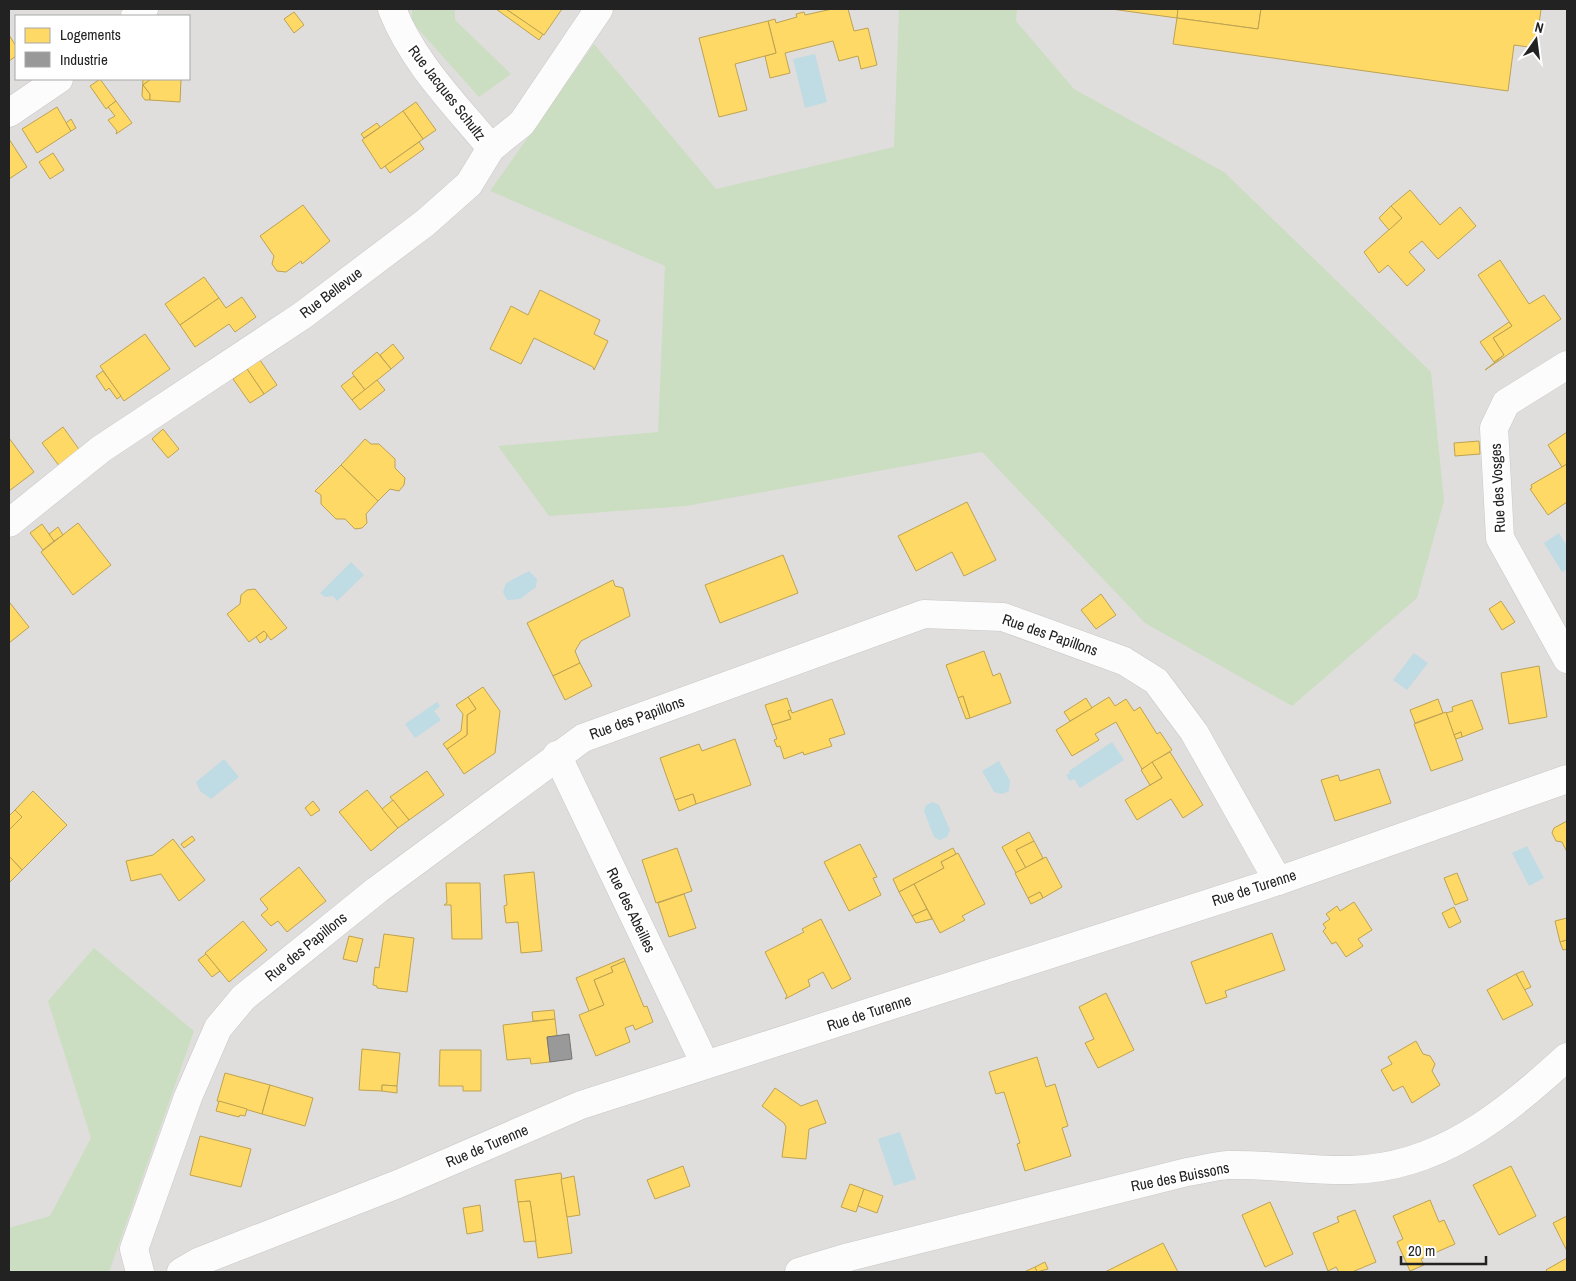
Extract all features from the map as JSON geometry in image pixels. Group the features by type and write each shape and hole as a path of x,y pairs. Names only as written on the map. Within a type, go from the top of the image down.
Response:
{"street":[{"name":"Rue Jacques Schultz","path":"392,9 400,30 415,56 491,148"},
{"name":"Rue Bellevue","path":"9,523 101,448 303,315 425,223 469,184 491,148 522,123 599,9"},
{"path":"9,113 58,80"},
{"name":"Rue des Vosges","path":"1567,365 1506,403 1494,428 1500,538 1567,660"},
{"name":"Rue des Papillons","path":"140,1272 134,1249 188,1097 218,1028 243,998 377,890 583,738 924,614 1003,617 1124,660 1156,681 1194,732 1278,881"},
{"name":"Rue des Abeilles","path":"557,756 705,1064"},
{"name":"Rue de Turenne","path":"181,1272 198,1262 398,1184 581,1106 705,1064 798,1036 1278,881 1567,779"},
{"name":"Rue des Buissons","path":"800,1272 848,1256 1187,1172 1226,1165 1350,1170 1386,1165 1439,1151 1479,1129 1535,1086 1567,1057"}],"shaded area":[{"path":"9,9 1567,9 1567,1272 9,1272"}],"green space":[{"path":"412,9 455,9 455,20 511,74 479,97 412,22"},
{"path":"899,9 1017,9 1016,21 1074,89 1224,172 1431,372 1444,501 1417,598 1292,706 1145,623 982,452 686,506 549,516 498,446 658,432 665,266 490,191 594,44 716,189 894,147"},
{"path":"94,948 194,1031 109,1272 9,1272 9,1228 50,1216 91,1138 48,1001"}],"water":[{"path":"815,54 827,102 805,108 793,59"},
{"path":"1559,533 1567,546 1567,569 1562,572 1544,543"},
{"path":"351,562 364,575 337,601 333,596 325,597 320,593"},
{"path":"529,571 537,579 536,587 520,599 507,600 503,592 506,583"},
{"path":"1414,653 1428,663 1407,690 1393,680"},
{"path":"437,702 440,706 434,711 441,720 415,738 405,724"},
{"path":"1112,742 1124,760 1080,788 1074,779 1070,781 1066,775 1070,773 1069,771"},
{"path":"224,759 239,777 211,799 200,791 196,782"},
{"path":"999,761 1010,781 1009,791 1002,794 994,792 982,771"},
{"path":"933,802 939,805 950,830 947,837 940,840 934,837 924,811 926,805"},
{"path":"1527,846 1544,878 1529,886 1512,853"},
{"path":"900,1132 916,1179 894,1186 878,1139"}],"building: Logements":[{"path":"496,9 506,9 543,34 539,40"},
{"path":"506,9 562,9 544,35"},
{"path":"832,9 848,9 854,31 868,28 877,65 861,69 858,56 839,61 833,41 785,53 790,73 770,78 765,56 776,53 768,21 775,19 776,23 797,17 796,14 804,12 805,15"},
{"path":"1111,9 1178,9 1177,18"},
{"path":"1178,9 1261,9 1258,29 1177,18"},
{"path":"1261,9 1541,9 1536,48 1514,45 1508,91 1173,44 1177,18 1258,29"},
{"path":"294,12 304,25 294,33 284,19"},
{"path":"768,21 776,53 735,64 747,110 719,117 699,38"},
{"path":"9,35 15,44 15,57 9,61"},
{"path":"101,80 116,101 106,109 90,86"},
{"path":"143,80 150,80 143,85 150,94 150,100 145,100 142,96"},
{"path":"150,80 181,80 180,102 150,100 150,94 143,85"},
{"path":"116,101 132,123 116,134 117,131 108,120 115,116 108,107"},
{"path":"416,102 436,130 423,139 403,111"},
{"path":"57,107 71,131 37,153 22,129"},
{"path":"403,111 423,139 381,169 362,140"},
{"path":"71,119 76,128 71,131 66,123"},
{"path":"377,123 380,127 364,138 361,134"},
{"path":"9,139 27,167 9,179"},
{"path":"419,142 424,149 390,173 385,166"},
{"path":"53,153 64,170 50,179 39,162"},
{"path":"1410,190 1440,225 1460,207 1476,226 1438,259 1422,241 1409,252 1425,270 1407,286 1388,265 1379,273 1364,252 1402,218 1391,206"},
{"path":"303,205 330,241 302,264 301,261 286,272 277,271 272,264 274,256 260,236"},
{"path":"1391,206 1402,218 1389,230 1379,218"},
{"path":"1500,260 1529,304 1544,295 1561,319 1485,370 1504,355 1493,338 1512,326 1478,275"},
{"path":"204,277 219,298 180,325 165,304"},
{"path":"540,290 600,320 594,334 608,341 594,370 593,367 534,338 521,364 490,349 511,306 528,315"},
{"path":"242,297 256,317 235,332 229,324 195,347 180,325 219,298 226,308"},
{"path":"1509,322 1512,326 1493,338 1504,355 1494,362 1480,342"},
{"path":"145,334 170,369 124,401 100,366"},
{"path":"393,344 404,358 391,369 380,355"},
{"path":"377,352 391,369 365,390 352,373"},
{"path":"260,360 277,385 264,394 247,369"},
{"path":"247,369 264,394 250,403 233,379"},
{"path":"103,371 121,396 117,399 109,388 106,391 96,376"},
{"path":"354,376 365,390 352,400 341,386"},
{"path":"377,380 385,390 360,410 352,400"},
{"path":"63,427 81,452 60,467 42,443"},
{"path":"163,429 179,449 168,458 152,439"},
{"path":"1567,432 1567,464 1562,467 1548,445"},
{"path":"9,438 34,472 9,491"},
{"path":"365,439 371,444 379,444 395,459 395,468 405,478 404,485 399,491 390,489 378,501 341,465"},
{"path":"1479,441 1480,454 1455,456 1454,443"},
{"path":"1567,464 1567,502 1548,515 1530,489 1532,488 1531,485"},
{"path":"341,465 378,501 366,514 367,523 362,528 355,529 345,519 336,519 321,504 321,495 315,491"},
{"path":"967,502 996,560 964,576 952,552 916,571 898,536"},
{"path":"78,523 111,565 73,595 41,552"},
{"path":"42,524 54,541 43,550 30,533"},
{"path":"58,527 63,535 54,541 49,534"},
{"path":"783,555 798,593 720,623 705,585"},
{"path":"613,580 615,586 623,588 630,616 581,641 575,651 580,663 553,676 527,623"},
{"path":"255,589 287,628 271,640 264,631 249,642 227,614 240,604 241,595 247,590"},
{"path":"1101,594 1116,615 1096,629 1081,610"},
{"path":"1501,601 1515,622 1502,630 1489,609"},
{"path":"9,604 29,627 9,643"},
{"path":"264,631 267,634 266,639 260,643 256,637"},
{"path":"984,651 993,676 1000,673 1011,703 970,718 963,696 958,698 946,665"},
{"path":"580,663 592,686 565,700 553,676"},
{"path":"1539,666 1547,717 1509,724 1501,673"},
{"path":"483,687 500,711 495,753 464,774 447,749 467,735 467,715 476,709 468,697"},
{"path":"963,696 970,718 966,719 958,698"},
{"path":"468,697 476,709 467,715 467,735 447,749 443,744 461,731 463,714 456,705"},
{"path":"1109,697 1115,706 1126,699 1134,711 1140,707 1157,734 1160,732 1172,750 1142,769 1116,722 1095,734 1099,740 1072,756 1056,730"},
{"path":"787,698 791,710 788,711 791,719 772,725 765,705"},
{"path":"1086,698 1092,708 1070,721 1064,712"},
{"path":"832,699 845,734 829,739 832,746 804,755 803,752 784,759 780,746 777,747 774,740 777,739 772,725 791,719 788,711 791,710 792,713"},
{"path":"1438,699 1443,713 1415,723 1410,710"},
{"path":"1472,700 1483,729 1462,737 1461,732 1454,735 1446,713 1453,711 1452,707"},
{"path":"1446,712 1463,760 1431,771 1414,724"},
{"path":"1461,732 1462,737 1456,739 1454,735"},
{"path":"735,739 751,785 696,804 693,794 675,800 660,758 699,744 702,751"},
{"path":"1170,752 1203,805 1183,818 1171,799 1137,820 1125,800 1162,778 1152,762"},
{"path":"1152,762 1162,778 1150,785 1141,770"},
{"path":"1379,769 1391,803 1335,821 1321,780 1338,775 1340,781"},
{"path":"427,771 444,795 409,820 390,797"},
{"path":"367,790 398,828 371,851 339,812"},
{"path":"33,791 67,825 22,870 9,856 9,830 22,817 15,810"},
{"path":"693,794 696,804 679,811 675,800"},
{"path":"393,800 409,820 398,828 382,809"},
{"path":"313,801 320,810 311,816 305,808"},
{"path":"15,810 22,817 9,830 9,816"},
{"path":"1567,821 1567,852 1562,842 1556,841 1552,833 1554,828"},
{"path":"1029,832 1034,841 1016,850 1026,868 1016,873 1002,847"},
{"path":"192,836 195,840 184,848 181,844"},
{"path":"173,839 205,880 179,901 161,874 131,881 126,861 153,855"},
{"path":"1034,841 1043,858 1026,868 1016,850"},
{"path":"860,844 877,877 873,878 881,895 849,911 824,862"},
{"path":"677,848 692,891 656,903 642,860"},
{"path":"953,848 956,854 941,862 944,868 899,892 893,879"},
{"path":"958,853 985,904 962,916 965,920 940,933 914,884 944,868 941,862"},
{"path":"9,856 22,870 10,882 9,881"},
{"path":"1046,857 1062,887 1043,898 1040,892 1028,898 1015,873"},
{"path":"299,867 326,901 287,932 278,921 271,926 261,915 268,909 260,899"},
{"path":"534,872 542,951 521,953 518,922 506,923 504,906 507,905 504,875"},
{"path":"1457,873 1468,900 1455,905 1444,878"},
{"path":"446,883 480,883 482,939 452,939 451,905 444,905 447,903"},
{"path":"914,884 927,909 912,916 899,892"},
{"path":"1040,892 1043,898 1031,904 1028,898"},
{"path":"684,894 696,928 669,937 658,903"},
{"path":"1354,902 1372,930 1358,939 1363,946 1346,957 1336,942 1332,944 1323,931 1326,928 1323,924 1330,919 1326,914 1337,906 1340,911"},
{"path":"1454,907 1461,922 1449,928 1442,913"},
{"path":"927,909 932,919 916,923 912,916"},
{"path":"1567,918 1567,940 1560,942 1555,921"},
{"path":"821,919 851,979 832,989 823,972 808,980 810,986 785,999 787,996 765,952 804,932 802,929"},
{"path":"243,921 267,950 229,982 205,953"},
{"path":"1272,933 1285,970 1225,991 1227,997 1206,1004 1191,962"},
{"path":"384,934 414,938 407,992 377,988 377,986 373,985 375,967 379,968"},
{"path":"349,936 363,939 357,962 343,959"},
{"path":"1567,940 1567,949 1563,950 1560,942"},
{"path":"206,954 220,971 212,977 198,960"},
{"path":"624,958 625,961 611,967 613,972 594,980 604,1005 589,1011 576,978"},
{"path":"625,961 644,1007 647,1006 653,1022 635,1030 633,1025 625,1028 630,1042 596,1056 579,1015 604,1005 594,980 613,972 611,967"},
{"path":"1523,971 1531,987 1524,990 1516,974"},
{"path":"1516,974 1533,1005 1503,1020 1487,990"},
{"path":"1106,993 1134,1050 1098,1068 1085,1043 1094,1039 1079,1007"},
{"path":"554,1010 555,1019 533,1021 532,1012"},
{"path":"555,1019 557,1036 547,1037 550,1062 531,1064 530,1058 507,1060 503,1025"},
{"path":"1416,1041 1423,1054 1430,1056 1435,1064 1432,1071 1440,1085 1412,1103 1403,1086 1393,1091 1381,1070 1392,1064 1388,1057"},
{"path":"362,1049 400,1053 397,1086 382,1085 382,1091 359,1090"},
{"path":"440,1050 481,1050 481,1091 463,1091 463,1086 439,1086"},
{"path":"1037,1057 1046,1087 1055,1084 1068,1126 1062,1128 1071,1156 1025,1171 1017,1144 1020,1143 1004,1092 996,1094 989,1072"},
{"path":"225,1073 270,1085 262,1114 217,1101"},
{"path":"270,1085 313,1098 305,1126 262,1114"},
{"path":"382,1085 397,1086 397,1093 382,1091"},
{"path":"775,1088 801,1106 817,1100 826,1123 809,1129 806,1159 782,1157 786,1127 784,1123 762,1106"},
{"path":"219,1101 247,1109 245,1116 240,1115 239,1117 216,1111"},
{"path":"200,1136 251,1149 241,1187 190,1175"},
{"path":"683,1166 690,1186 655,1199 647,1180"},
{"path":"1511,1166 1536,1216 1499,1235 1473,1185"},
{"path":"561,1173 572,1253 538,1258 530,1201 518,1202 515,1180"},
{"path":"574,1176 580,1215 567,1217 561,1179"},
{"path":"850,1184 864,1189 856,1212 841,1207"},
{"path":"864,1189 883,1196 877,1213 858,1206"},
{"path":"1430,1200 1439,1222 1444,1220 1455,1244 1421,1259 1424,1265 1410,1271 1397,1242 1403,1239 1393,1216"},
{"path":"530,1201 536,1241 524,1242 518,1202"},
{"path":"1270,1202 1293,1254 1265,1267 1242,1215"},
{"path":"480,1205 483,1231 467,1234 463,1208"},
{"path":"1355,1210 1376,1262 1352,1272 1339,1272 1336,1267 1328,1271 1313,1233 1339,1222 1337,1217"},
{"path":"1567,1216 1567,1251 1553,1223"},
{"path":"1163,1243 1178,1272 1105,1272"},
{"path":"1567,1258 1567,1271 1548,1272 1546,1270"},
{"path":"1045,1262 1048,1269 1037,1272 1035,1267"},
{"path":"1035,1267 1037,1272 1024,1272"}],"building: Industrie":[{"path":"569,1034 572,1059 550,1062 547,1037"}]}
